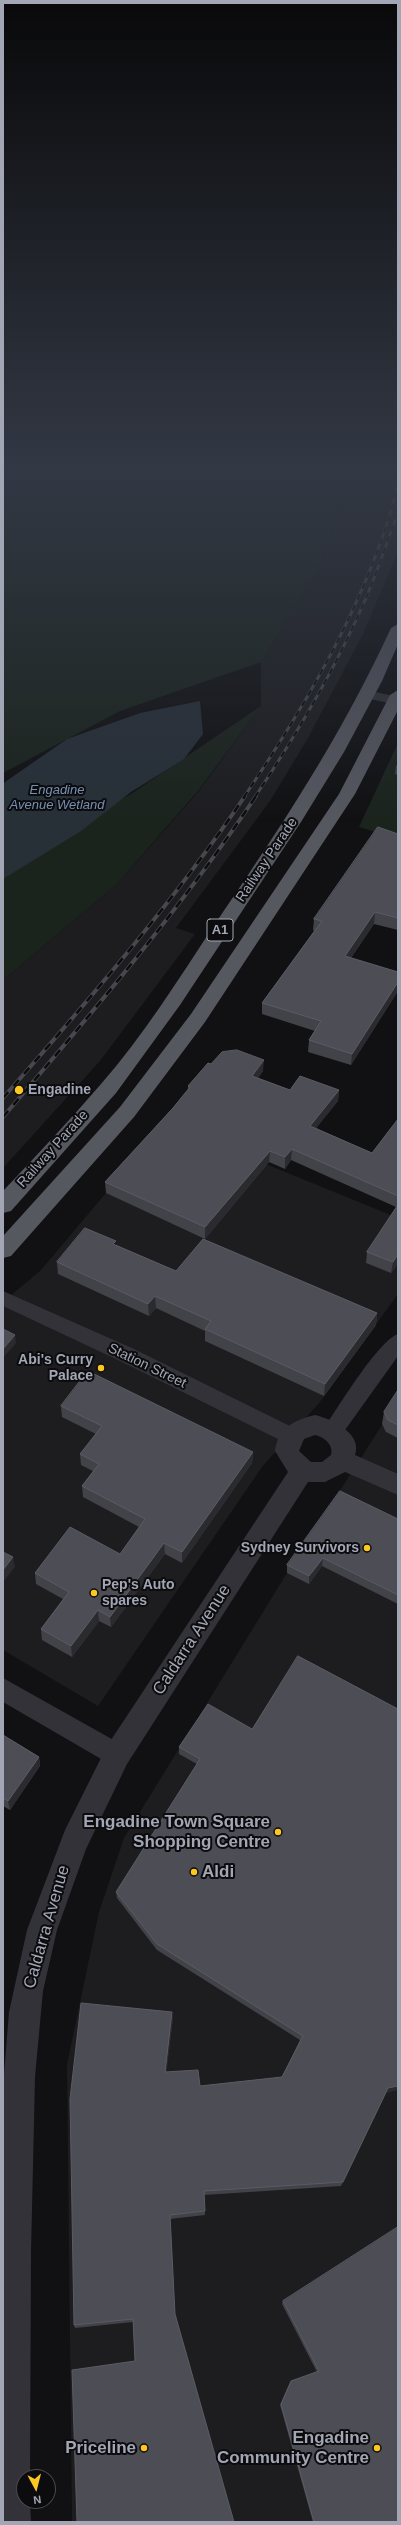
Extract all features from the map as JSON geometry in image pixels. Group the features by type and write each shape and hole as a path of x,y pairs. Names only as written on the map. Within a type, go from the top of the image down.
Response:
{"highway":[{"name":"Railway Parade","path":"3,1205 109,1088 141,1046 293,822 336,752 398,628"},
{"name":"A1","path":"3,1250 127,1112 198,1018 347,794 397,699"}],"street":[{"path":"366,694 397,699"},
{"name":"Station Street","path":"3,1298 127,1355 291,1436"},
{"path":"333,1431 376,1369 398,1342"},
{"path":"315,1425 333,1431 343,1444 342,1460 330,1471 321,1473 302,1470 289,1458 287,1451 291,1436 297,1430 315,1425"},
{"path":"342,1460 398,1485"},
{"name":"Caldarra Avenue","path":"12,2522 12,2272 21,2050 28,1991 42,1934 60,1876 95,1796 116,1756 302,1470"},
{"path":"3,1689 116,1756"}],"shaded area":[{"path":"3,588 307,588 261,662 120,711 3,773"},
{"path":"307,588 383,588 363,634 308,738 270,801 176,928 195,934 100,1061 3,1168 3,980 116,885 199,791 261,706 261,662"},
{"path":"261,706 198,791 116,885 3,980 3,861 131,794"},
{"path":"398,743 398,839 359,827"},
{"path":"165,1123 398,1218 398,1294 320,1402 262,1467 98,1706 3,1650 3,1302 41,1270"},
{"path":"398,1400 398,2522 72,2522 67,2064 99,1912 124,1838 287,1573"}],"water":[{"name":"Engadine Avenue Wetland","path":"200,701 203,734 184,759 131,792 81,831 3,879 3,784 5,782 67,739 140,713"}],"building":[{"path":"378,827 398,834 398,918 375,912 345,956 398,972 398,982 352,1054 309,1040 321,1021 262,1003 322,921 314,919"},
{"path":"237,1050 264,1060 252,1076 290,1090 300,1076 339,1090 310,1126 372,1153 398,1119 398,1196 292,1149 285,1157 270,1151 205,1227 105,1182 173,1108 190,1087 188,1086 208,1063 211,1064 222,1052"},
{"path":"398,1205 398,1254 393,1262 367,1252"},
{"path":"85,1228 116,1241 113,1244 176,1271 203,1239 377,1313 325,1384 205,1329 211,1321 155,1296 148,1304 57,1262"},
{"path":"3,1329 15,1335 3,1349"},
{"path":"88,1371 253,1452 182,1552 164,1543 110,1617 98,1610 71,1646 41,1629 69,1592 35,1573 70,1527 120,1554 145,1519 82,1486 99,1464 80,1454 102,1426 61,1406"},
{"path":"398,1390 398,1425 388,1420 384,1412"},
{"path":"340,1491 398,1519 398,1595 323,1558 309,1576 287,1565"},
{"path":"3,1552 13,1557 3,1570"},
{"path":"298,1656 398,1709 398,2086 388,2088 343,2182 204,2191 205,2211 170,2215 175,2314 234,2522 77,2522 72,2370 135,2361 133,2319 74,2325 70,2099 81,2003 172,2012 165,2072 198,2070 200,2086 282,2077 303,2036 157,1944 116,1892 200,1759 179,1747 208,1704 252,1729"},
{"path":"3,1735 39,1757 8,1801 3,1798"},
{"name":"Engadine Community Centre","path":"398,2227 398,2522 314,2522 281,2404 291,2381 319,2371 283,2301"}],"railway":[{"path":"244,797 268,761 313,686 334,648 362,588"},
{"path":"255,797 301,725 329,675 342,650 370,588"},
{"path":"3,1098 129,951 189,875 245,796"},
{"path":"3,1117 102,1000 166,920 197,880 256,796"}],"place":[{"name":"Engadine","path":"19,1090"},
{"name":"Abi's Curry Palace","path":"101,1368"},
{"name":"Sydney Survivors","path":"367,1548"},
{"name":"Pep's Auto spares","path":"94,1593"},
{"name":"Engadine Town Square Shopping Centre","path":"278,1832"},
{"name":"Aldi","path":"194,1872"},
{"name":"Priceline","path":"144,2448"},
{"name":"Engadine Community Centre","path":"377,2448"}]}
